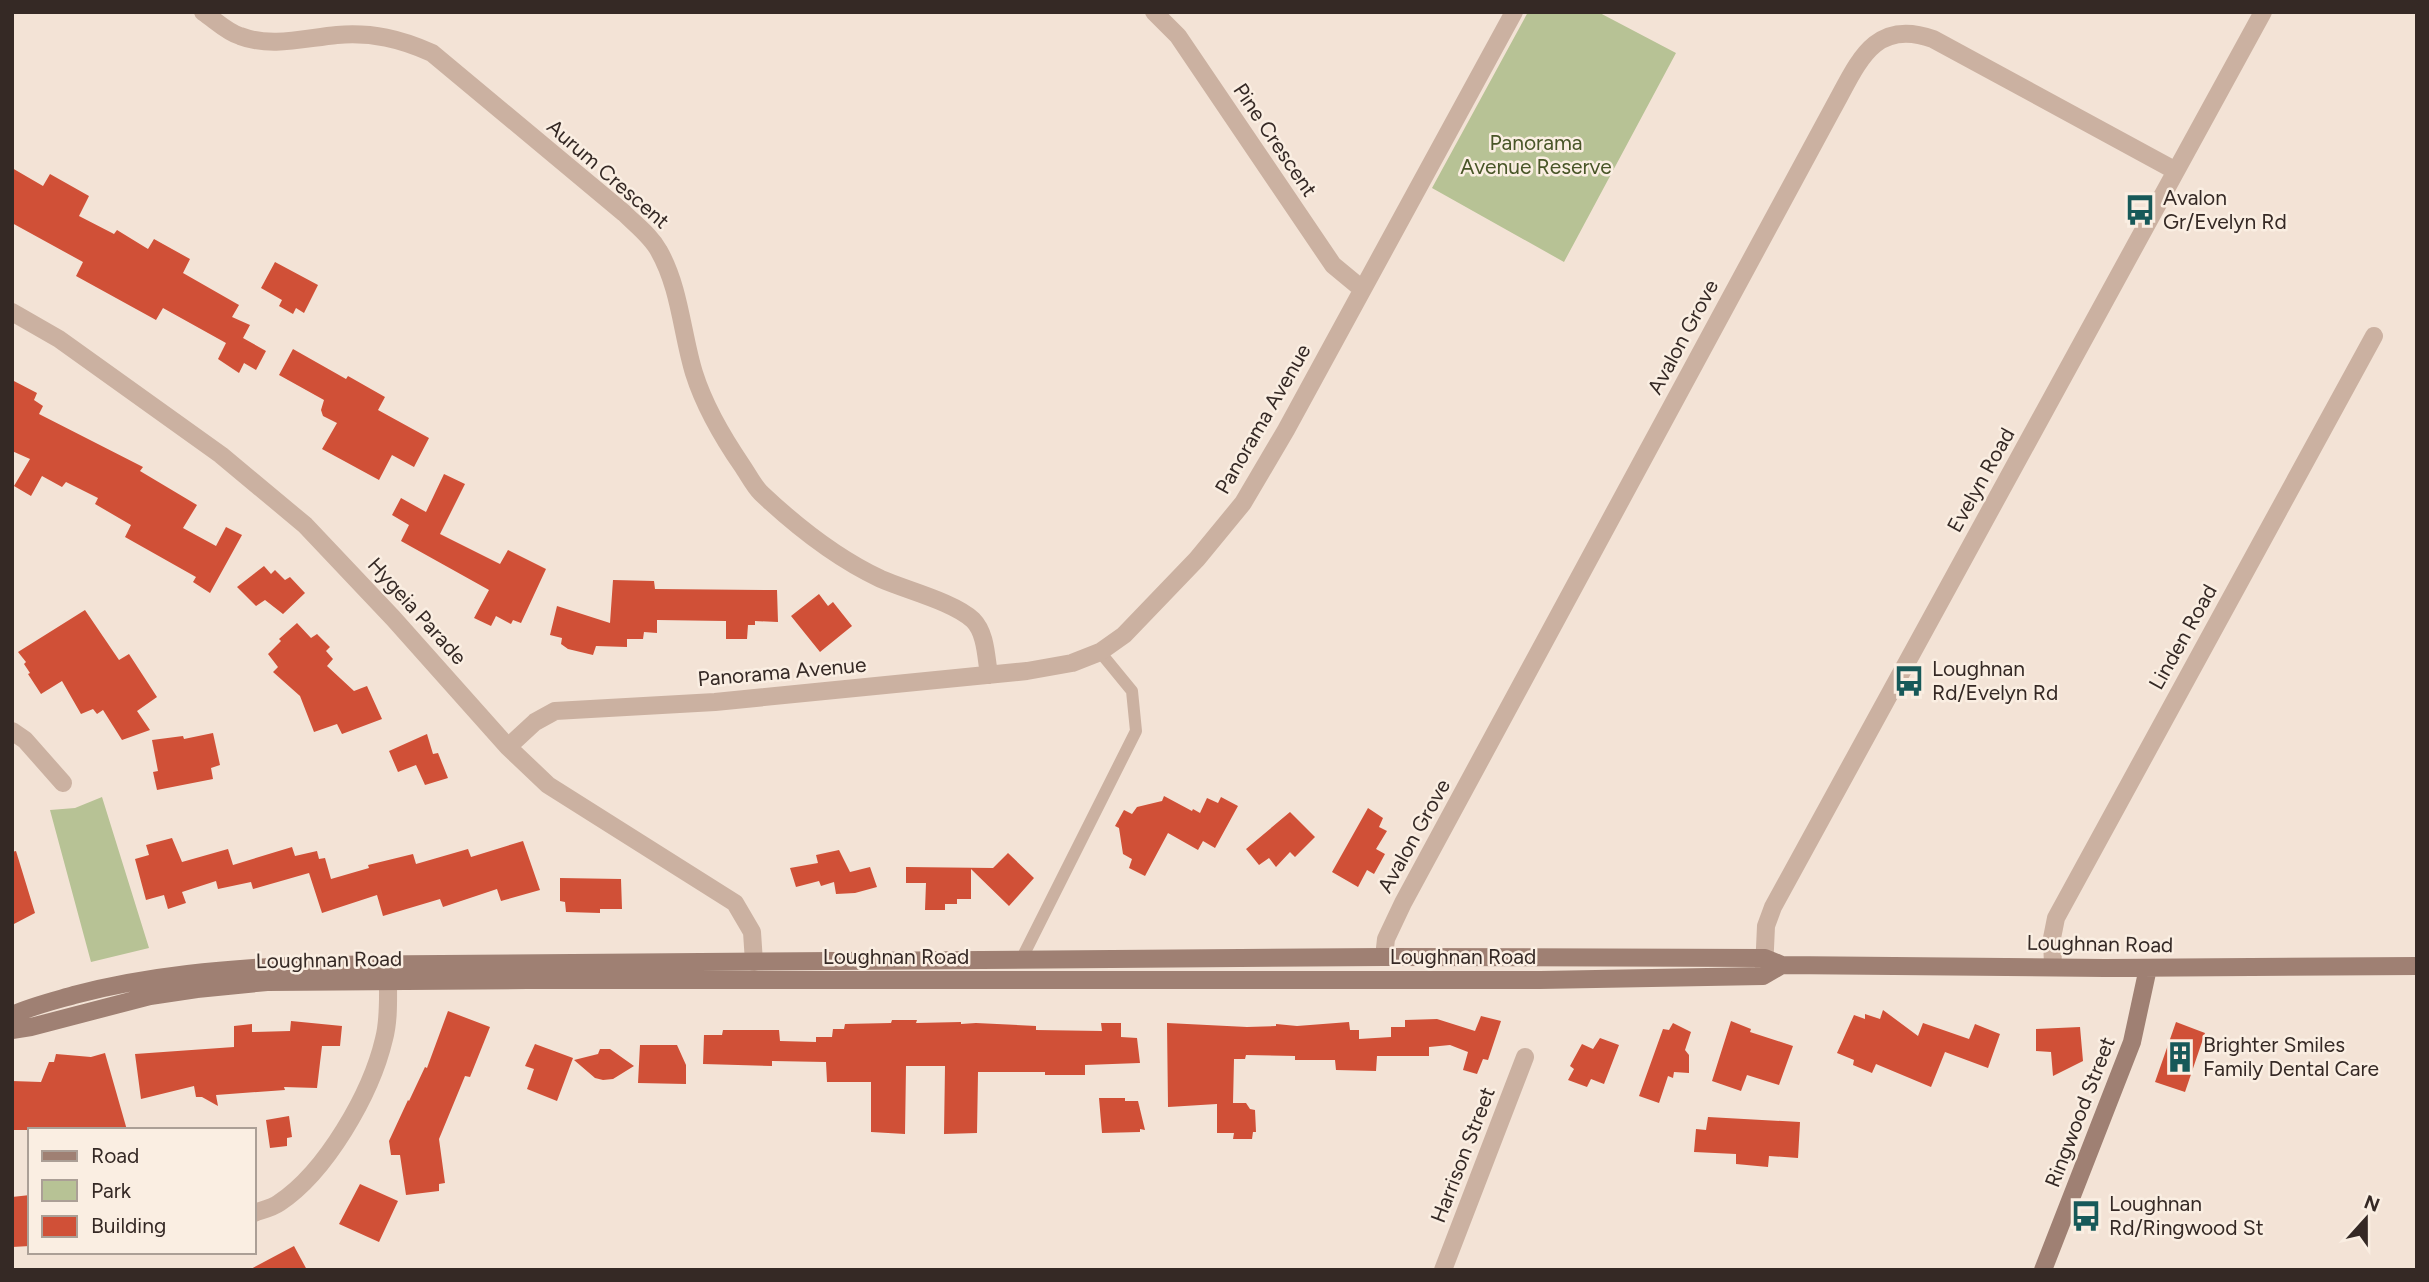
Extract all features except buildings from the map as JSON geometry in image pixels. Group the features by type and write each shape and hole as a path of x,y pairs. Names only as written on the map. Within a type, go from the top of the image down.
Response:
{"main road":[{"name":"Loughnan Road","path":"12,1015 95,989 153,978 214,970 303,965 1384,957 1765,958 1782,965 2148,968 2417,966"},
{"name":"Loughnan Road","path":"12,1030 150,996 267,982 1540,980 1763,976 1782,965"},
{"name":"Ringwood Street","path":"2043,1270 2132,1042 2148,968"}],"street":[{"name":"Aurum Crescent","path":"204,12 238,36 258,41 275,42 363,34 390,37 432,53 624,213 659,250 669,273 694,373 710,414 759,491 808,535 850,563 881,579 962,612 974,621 982,636 989,675"},
{"name":"Pine Crescent","path":"1154,12 1178,36 1333,265 1362,289"},
{"name":"Panorama Avenue","path":"509,747 535,722 555,710 715,702 989,675 1072,663 1100,652 1124,635 1197,559 1243,503 1286,430 1514,12"},
{"name":"Evelyn Road","path":"1763,976 1766,926 1773,907 2263,12"},
{"name":"Avalon Grove","path":"1384,957 1386,939 1398,912 1766,232 1863,55 1870,47 1894,33 1918,33 1933,39 2176,172"},
{"name":"Hygeia Parade","path":"12,312 59,339 221,455 305,525 509,747 548,785 735,904 752,932 754,962"},
{"name":"Linden Road","path":"2053,966 2052,938 2056,918 2374,335"},
{"path":"12,731 25,740 63,783"},
{"path":"256,1212 277,1204 321,1163 358,1105 384,1039 388,1013 388,981"},
{"name":"Harrison Street","path":"1443,1270 1525,1057"}],"lane":[{"path":"1021,960 1136,731 1132,691 1100,652"}],"green space":[{"name":"Panorama Avenue Reserve","path":"1528,12 1598,12 1676,53 1564,262 1432,188"},
{"path":"102,797 149,948 91,962 50,810 75,808"}],"place":[{"name":"Avalon Gr/Evelyn Rd","path":"2140,210"},
{"name":"Loughnan Rd/Evelyn Rd","path":"1909,681"},
{"name":"Brighter Smiles Family Dental Care","path":"2180,1057"},
{"name":"Loughnan Rd/Ringwood St","path":"2086,1216"}]}
